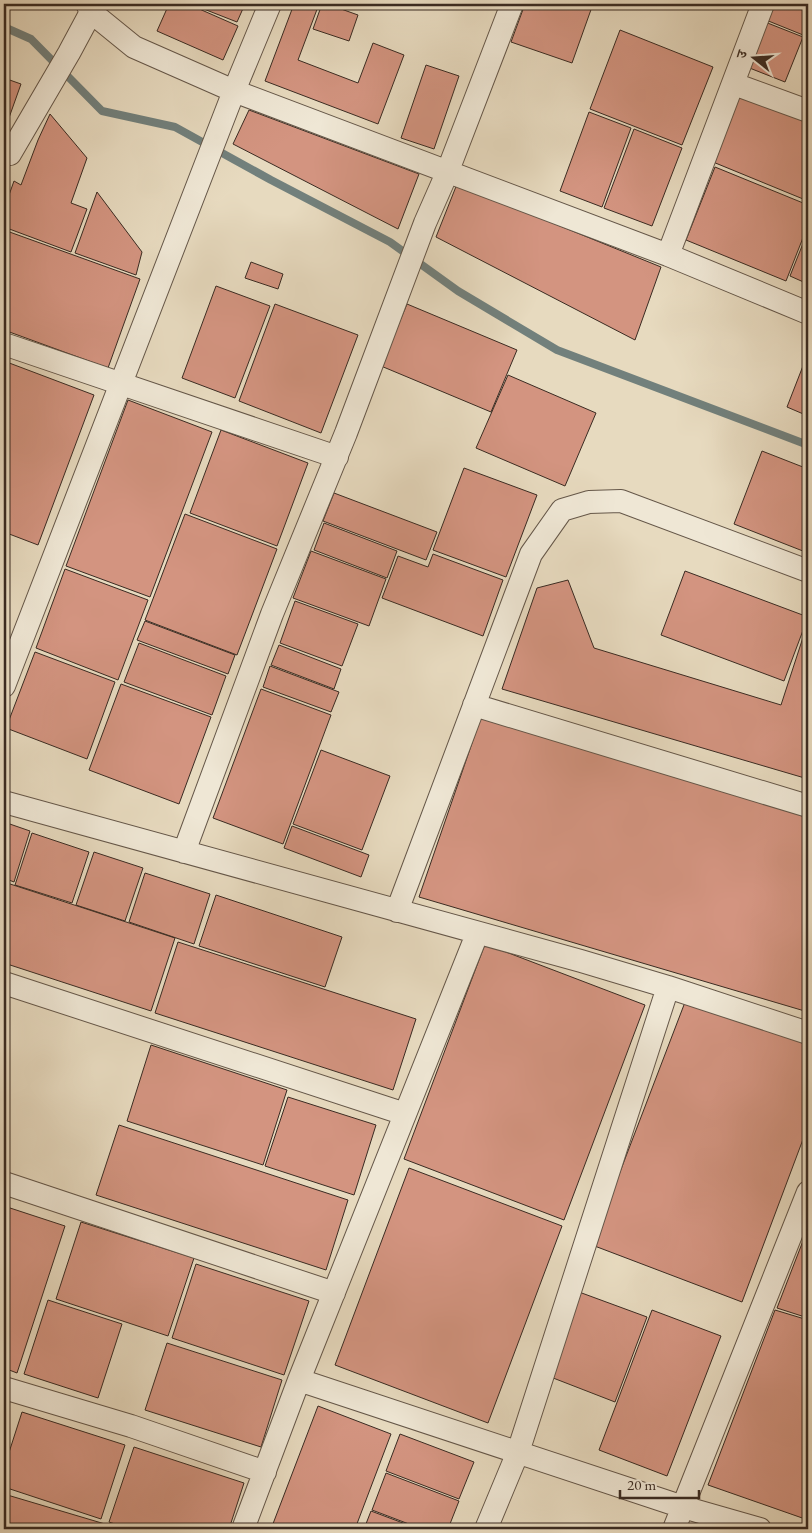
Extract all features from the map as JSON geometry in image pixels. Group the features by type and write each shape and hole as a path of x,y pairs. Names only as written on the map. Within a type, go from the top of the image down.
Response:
{"street":[{"path":"4,686 234,91 270,4"},
{"path":"184,852 272,614 337,457 425,223 447,173 512,4"},
{"path":"668,255 763,4"},
{"path":"6,159 69,53 89,8 134,47 234,91 668,255 808,313"},
{"path":"734,84 808,112"},
{"path":"4,344 337,457"},
{"path":"396,911 531,554 562,510 589,502 621,501 808,571"},
{"path":"474,705 808,806"},
{"path":"4,802 668,987 808,1033"},
{"path":"243,1529 299,1380 477,934"},
{"path":"4,983 405,1114"},
{"path":"486,1529 518,1452 668,987"},
{"path":"4,1183 334,1293"},
{"path":"674,1529 808,1192"},
{"path":"299,1380 683,1507 760,1529"},
{"path":"4,1388 131,1426 264,1472"}],"building":[{"path":"169,4 188,4 238,26 223,60 157,31"},
{"path":"191,4 245,4 237,22"},
{"path":"294,4 319,4 298,60 358,83 373,43 404,55 378,124 265,81"},
{"path":"322,4 358,15 349,41 313,29"},
{"path":"525,4 593,4 572,63 511,42"},
{"path":"772,4 808,4 808,37 766,20"},
{"path":"765,22 803,37 785,82 747,67"},
{"path":"620,30 713,67 682,145 590,109"},
{"path":"426,65 459,76 434,149 401,138"},
{"path":"4,78 21,84 5,129 4,129"},
{"path":"741,92 808,119 808,201 713,162"},
{"path":"249,110 419,174 398,229 233,144"},
{"path":"589,112 631,128 602,207 560,191"},
{"path":"50,114 87,158 71,203 87,209 71,252 4,227 4,209 14,181 21,185"},
{"path":"634,129 682,148 652,226 604,208"},
{"path":"715,167 808,205 808,225 786,281 686,240"},
{"path":"457,184 661,267 635,340 436,237"},
{"path":"97,192 142,252 136,275 75,253"},
{"path":"4,230 140,279 108,368 4,330"},
{"path":"808,231 808,284 790,276"},
{"path":"251,262 283,274 278,289 245,278"},
{"path":"216,286 270,306 235,398 182,378"},
{"path":"275,304 358,335 321,433 239,401"},
{"path":"407,304 517,350 491,412 381,366"},
{"path":"808,353 808,416 787,407"},
{"path":"4,361 94,395 38,545 4,532"},
{"path":"508,375 596,413 565,486 476,448"},
{"path":"128,400 212,432 150,597 66,566"},
{"path":"221,430 308,463 277,546 190,513"},
{"path":"762,451 808,469 808,553 734,524"},
{"path":"464,468 537,495 506,577 433,550"},
{"path":"334,493 437,532 426,560 323,521"},
{"path":"185,514 277,549 237,655 145,620"},
{"path":"324,523 397,551 387,578 314,550"},
{"path":"311,551 386,579 369,626 293,598"},
{"path":"433,554 503,580 483,636 382,598 398,556 428,567"},
{"path":"65,569 148,600 118,680 36,648"},
{"path":"685,571 808,617 784,681 661,635"},
{"path":"568,580 594,648 781,705 808,622 808,779 502,689 537,588"},
{"path":"295,601 358,624 342,666 280,643"},
{"path":"145,621 235,655 228,674 137,640"},
{"path":"139,643 226,676 212,715 124,682"},
{"path":"279,645 341,669 334,689 271,665"},
{"path":"35,652 115,682 87,759 6,728"},
{"path":"270,666 339,692 331,712 263,687"},
{"path":"121,684 211,717 179,804 89,770"},
{"path":"261,689 331,715 283,844 213,818"},
{"path":"481,717 808,813 808,1012 419,897"},
{"path":"321,750 390,776 362,850 293,824"},
{"path":"4,822 30,831 14,882 4,878"},
{"path":"292,826 369,855 361,877 284,848"},
{"path":"32,833 89,852 72,903 15,885"},
{"path":"94,852 143,868 125,921 76,905"},
{"path":"145,873 210,894 194,944 129,922"},
{"path":"4,882 175,938 151,1011 4,963"},
{"path":"216,895 342,937 325,987 199,946"},
{"path":"178,942 416,1019 393,1090 155,1013"},
{"path":"485,944 645,1005 564,1220 404,1159"},
{"path":"687,997 808,1043 808,1126 742,1302 592,1245"},
{"path":"151,1045 287,1090 263,1165 127,1121"},
{"path":"288,1097 376,1125 354,1195 265,1166"},
{"path":"119,1125 348,1200 326,1270 96,1195"},
{"path":"409,1168 562,1226 488,1423 335,1365"},
{"path":"4,1206 65,1226 17,1373 4,1368"},
{"path":"81,1222 194,1258 168,1336 56,1299"},
{"path":"808,1228 808,1318 777,1308"},
{"path":"196,1264 309,1301 284,1375 172,1338"},
{"path":"579,1292 647,1317 615,1402 548,1376"},
{"path":"48,1300 122,1324 98,1398 24,1374"},
{"path":"652,1310 721,1336 667,1476 599,1450"},
{"path":"775,1310 808,1320 808,1520 708,1485"},
{"path":"167,1343 282,1380 261,1447 145,1410"},
{"path":"318,1406 391,1434 355,1529 271,1529"},
{"path":"22,1412 125,1445 101,1519 4,1487 4,1468"},
{"path":"400,1434 474,1462 459,1499 386,1471"},
{"path":"134,1447 244,1483 229,1529 130,1529 109,1522"},
{"path":"386,1473 459,1501 448,1529 422,1529 372,1510"},
{"path":"4,1494 105,1524 103,1529 4,1529"},
{"path":"371,1511 419,1529 364,1529"}],"waterway":[{"path":"4,27 31,39 102,111 175,127 390,242 458,291 557,350 808,445"}]}
